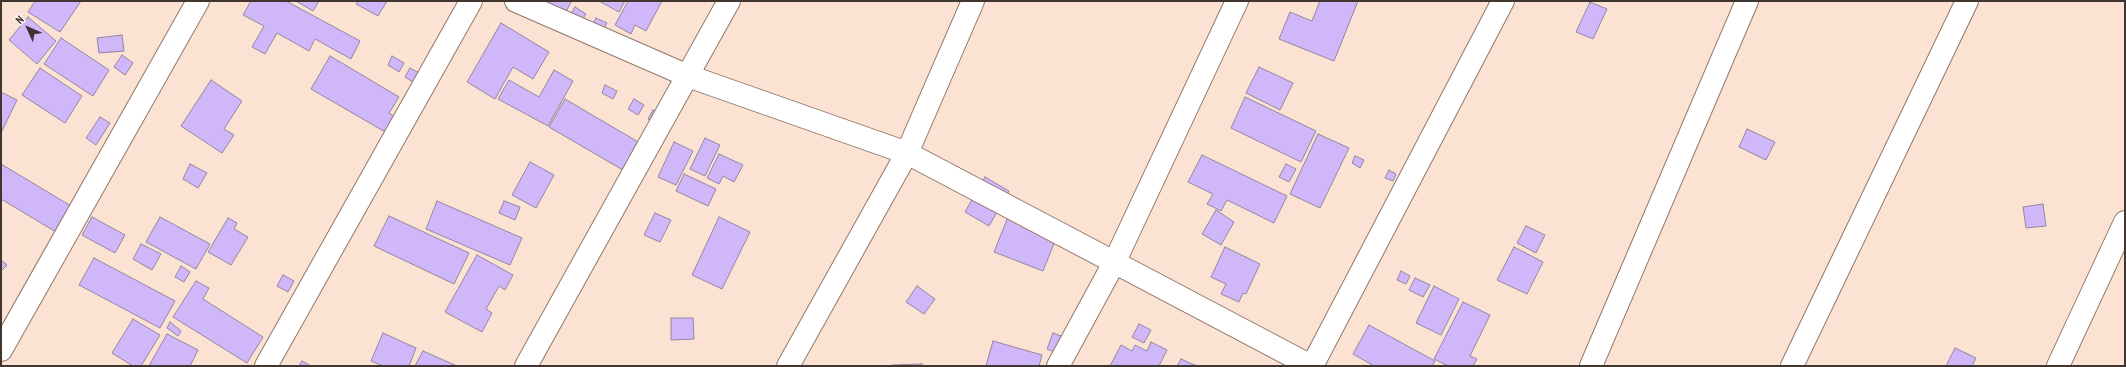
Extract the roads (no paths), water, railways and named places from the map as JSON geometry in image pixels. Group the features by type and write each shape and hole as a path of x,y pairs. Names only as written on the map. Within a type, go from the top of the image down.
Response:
{"street":[{"path":"1,350 198,1"},
{"path":"266,366 471,1"},
{"path":"516,1 688,76 907,153 1311,366 1503,1"},
{"path":"526,366 729,1"},
{"path":"788,366 907,153 973,1"},
{"path":"1058,366 1114,263 1237,1"},
{"path":"1591,366 1747,1"},
{"path":"1792,366 1967,1"},
{"path":"2058,366 2125,222"}]}
